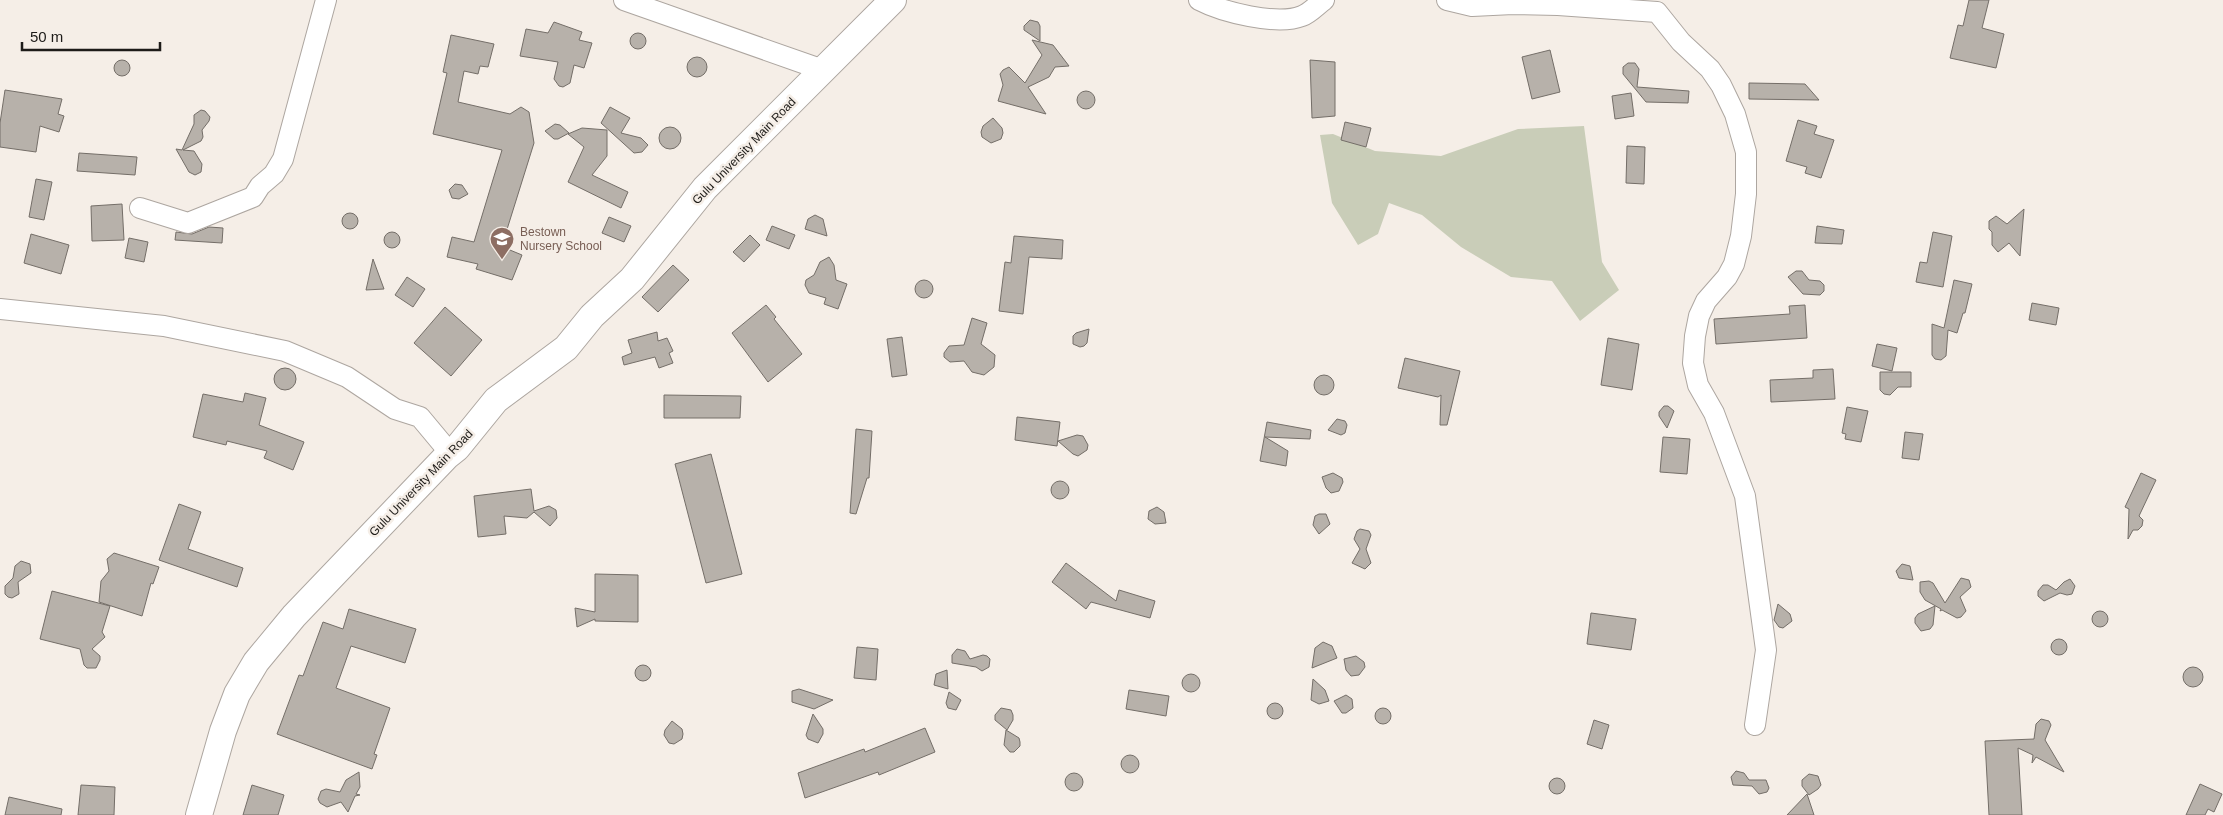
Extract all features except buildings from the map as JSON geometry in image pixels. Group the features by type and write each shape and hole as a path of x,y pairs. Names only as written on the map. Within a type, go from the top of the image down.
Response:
{"street":[{"path":"140,208 188,223 253,198 260,186 274,174 283,159 326,0"},
{"path":"624,0 824,70"},
{"name":"Gulu University Main Road","path":"199,815 223,731 237,694 256,662 294,616 450,453 457,448 496,400 566,348 592,316 632,279 705,188 893,0"},
{"path":"1199,0 1228,11 1283,19 1303,16 1324,0"},
{"path":"1447,0 1472,6 1513,4 1653,6 1681,42 1710,69 1721,85 1735,114 1746,152 1746,194 1741,236 1734,264 1728,277 1706,300 1699,316 1693,363 1698,385 1714,413 1745,496 1766,650 1755,725"},
{"path":"0,309 164,326 285,351 347,377 395,409 420,417 450,453"}],"green space":[{"path":"1584,126 1602,262 1619,290 1580,321 1552,281 1511,277 1461,247 1422,215 1389,203 1378,234 1358,245 1332,203 1320,135 1333,134 1375,151 1441,156 1518,129"}],"place":[{"name":"Bestown Nursery School","path":"502,260"}]}
